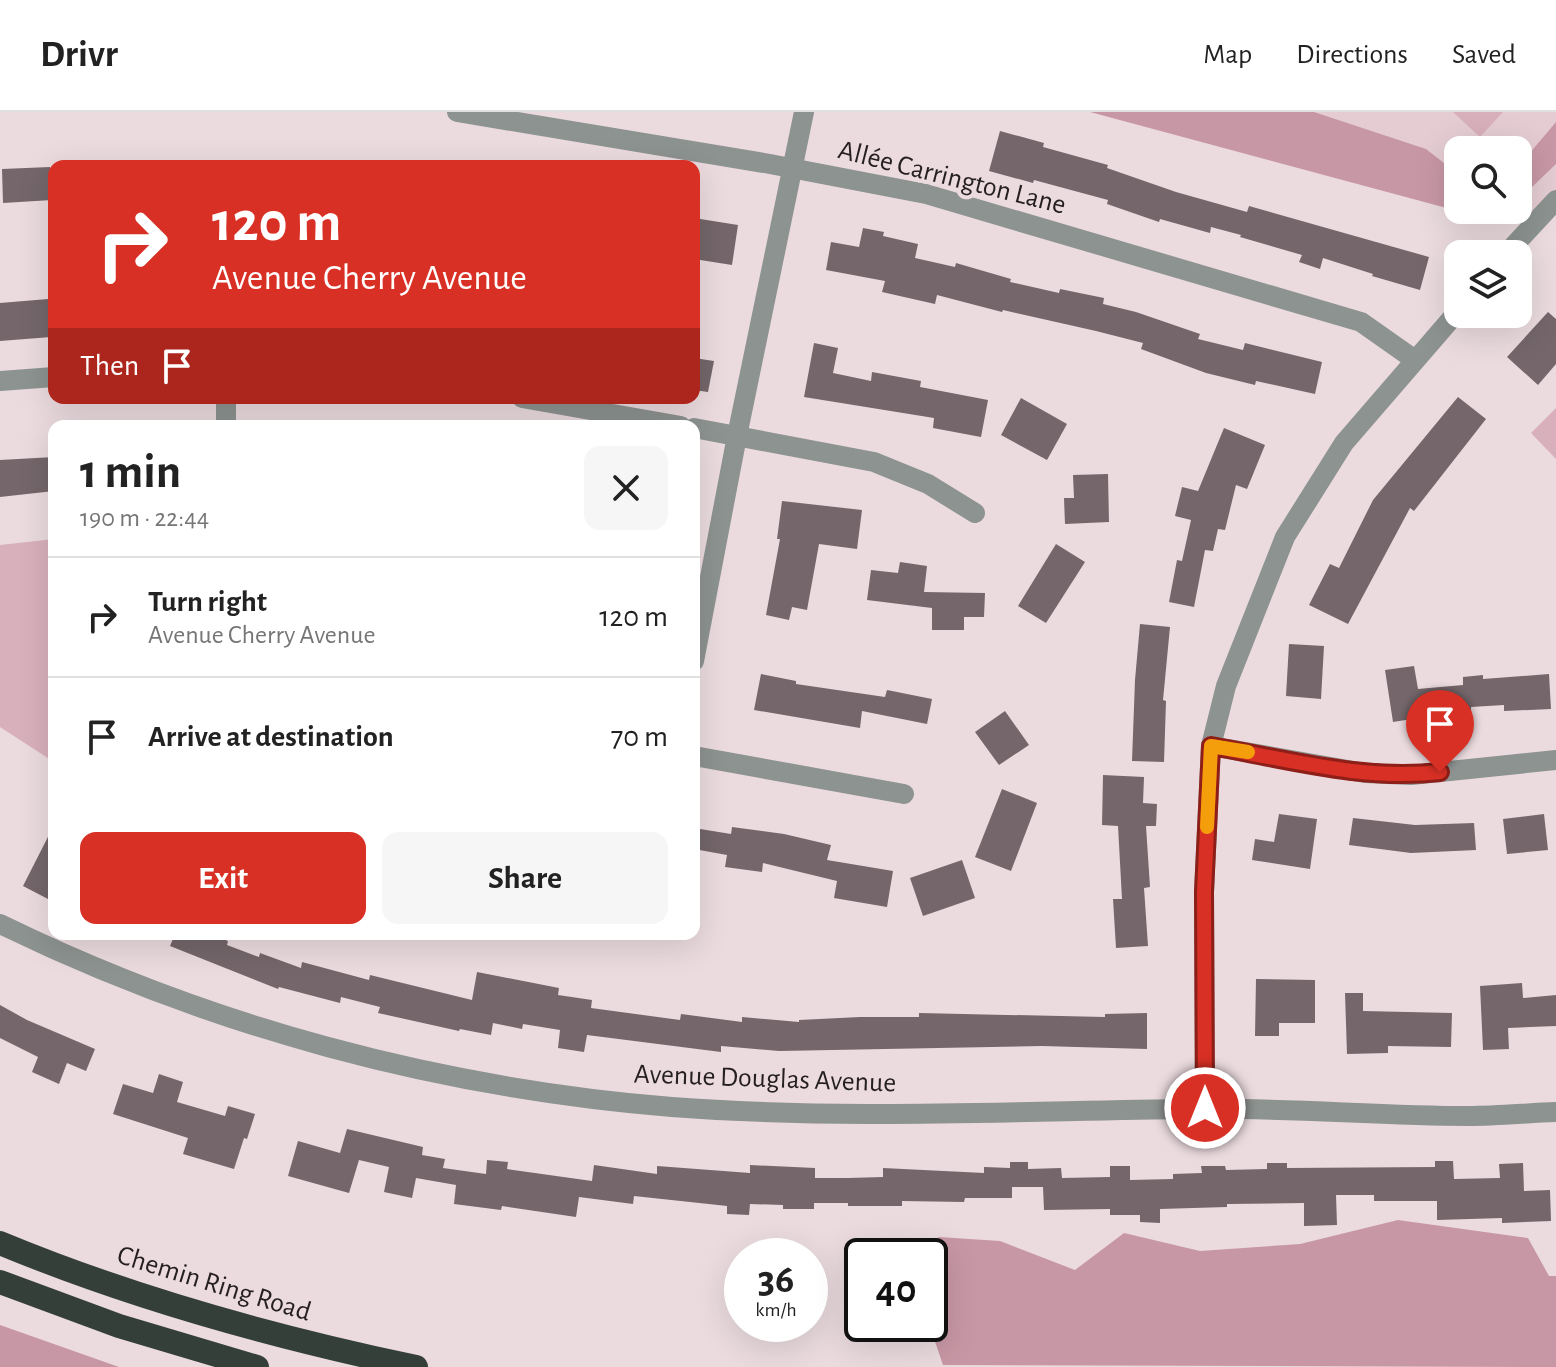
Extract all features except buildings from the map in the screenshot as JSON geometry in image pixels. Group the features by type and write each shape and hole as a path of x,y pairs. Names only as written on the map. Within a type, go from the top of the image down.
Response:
{"highway":[{"name":"Chemin Ring Road","path":"0,1243 168,1305 300,1342 416,1367"},
{"path":"0,1282 119,1326 257,1367"}],"street":[{"name":"Allée Carrington Lane","path":"457,112 793,168 926,194 1361,322 1415,360"},
{"path":"700,630 804,112"},
{"path":"1519,240 1556,200"},
{"path":"1205,1108 1204,892 1211,746 1226,686 1285,537 1344,443 1444,327"},
{"path":"0,381 48,377"},
{"path":"556,404 647,420"},
{"path":"700,429 874,462 928,484 975,513"},
{"path":"1211,746 1365,773 1411,775 1556,760"},
{"path":"700,757 904,794"},
{"name":"Avenue Douglas Avenue","path":"0,924 131,984 304,1042 493,1084 588,1098 754,1112 1205,1108 1469,1116 1556,1112"}],"shaded area":[{"path":"1090,112 1314,112 1426,149 1444,163 1444,207"},
{"path":"1209,112 1556,112 1556,200 1532,224 1532,136 1444,136 1444,177"},
{"path":"1453,112 1503,112 1479,136"},
{"path":"1556,122 1556,164 1532,187 1532,150"},
{"path":"1556,408 1556,459 1531,433"},
{"path":"48,540 48,758 0,727 0,545"},
{"path":"1398,1220 1528,1238 1549,1276 1556,1276 1556,1367 943,1365 935,1342 948,1342 948,1238 939,1237 1000,1241 1075,1270 1124,1233 1200,1251 1300,1244"},
{"path":"0,1325 119,1367 0,1367"}],"slow traffic":[{"path":"1207,827 1211,746 1248,752"}],"route":[{"path":"1205,1108 1204,892 1211,746 1365,773 1411,775 1440,772"}]}
